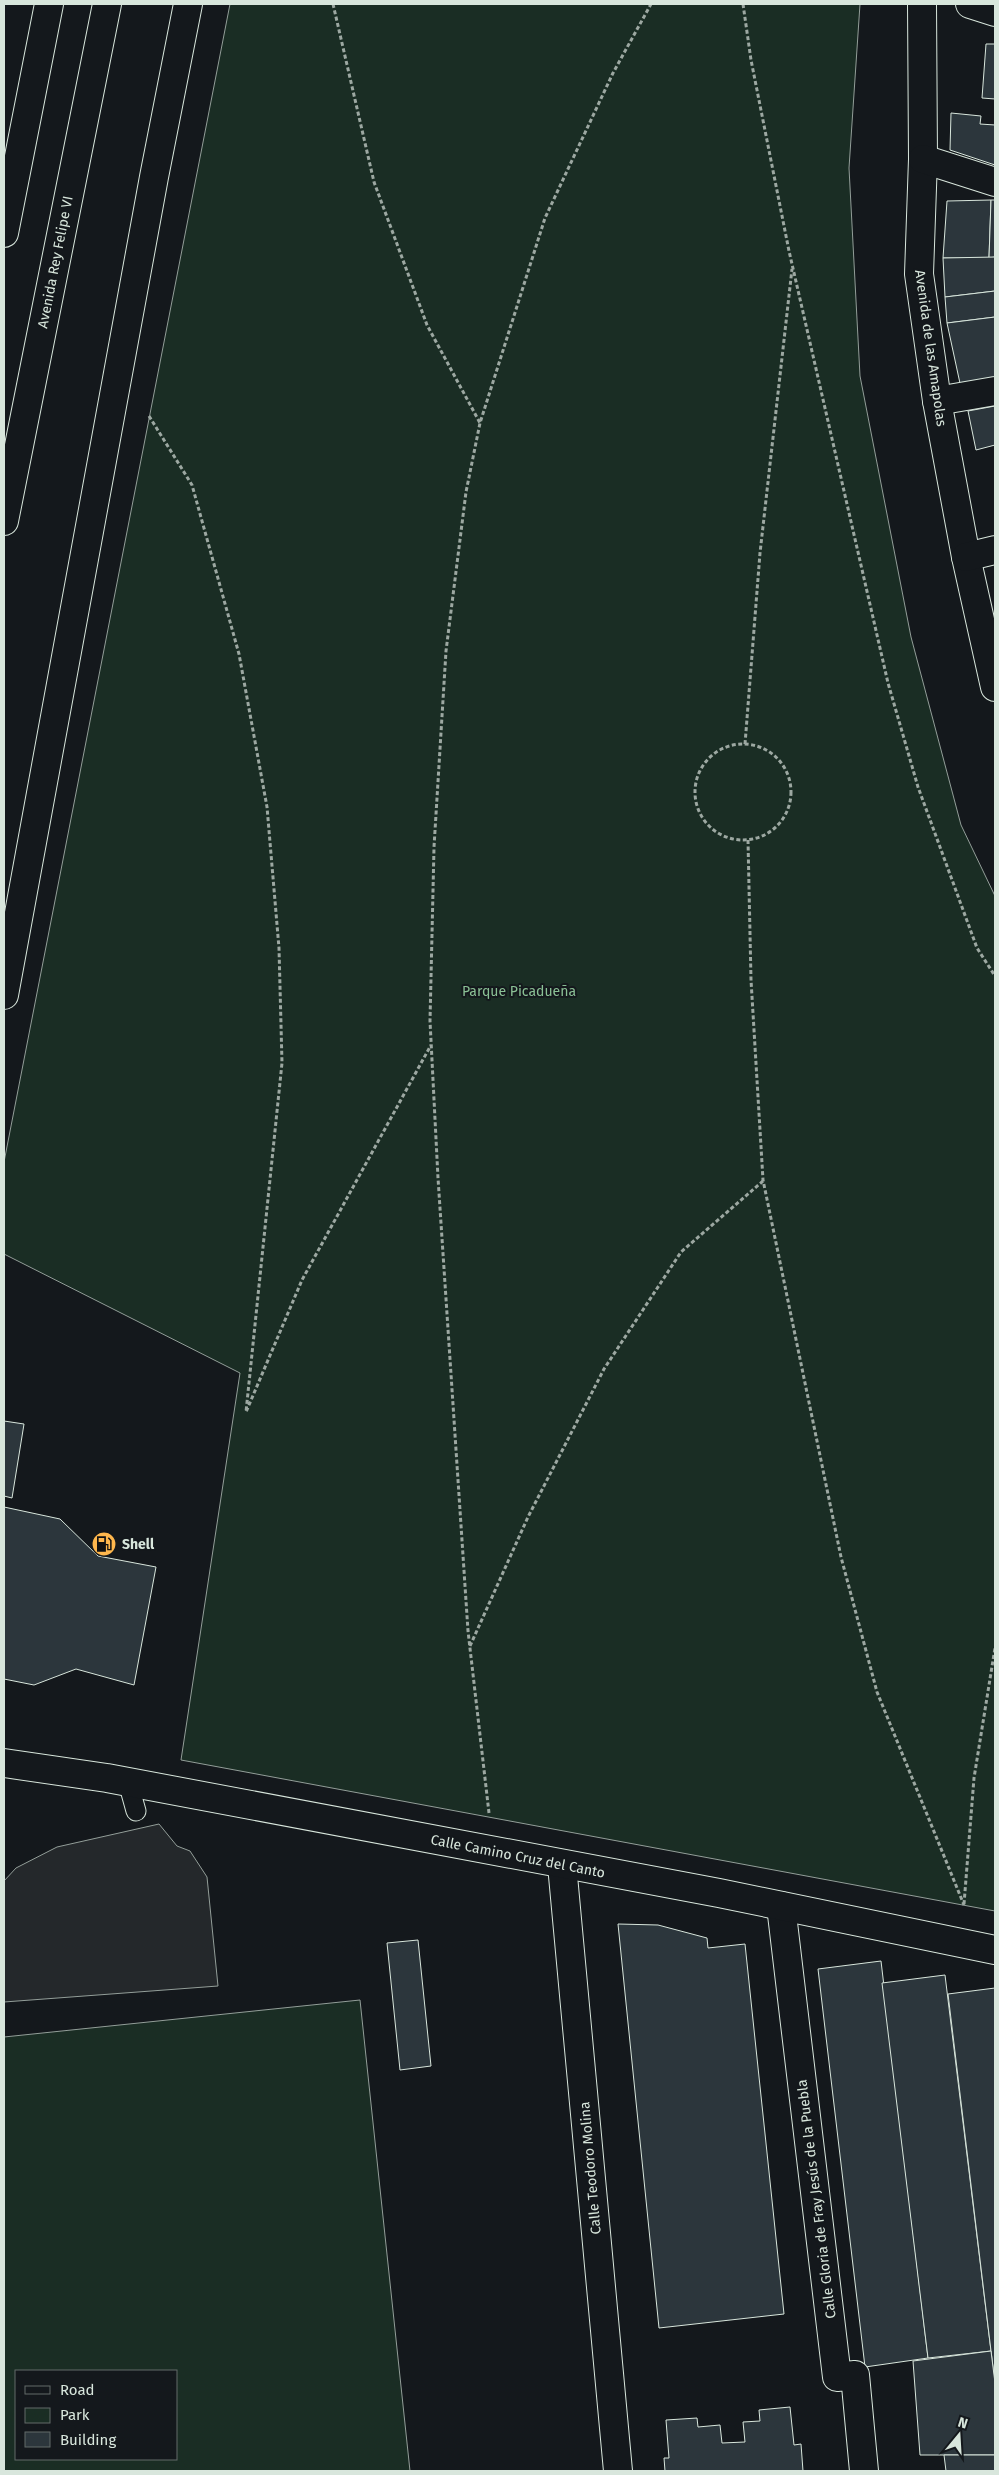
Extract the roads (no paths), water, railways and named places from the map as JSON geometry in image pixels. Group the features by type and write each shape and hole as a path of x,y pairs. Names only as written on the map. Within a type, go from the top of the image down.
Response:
{"street":[{"path":"4,234 49,4"},
{"name":"Avenida Rey Felipe VI","path":"4,520 107,4"},
{"path":"4,995 154,177 188,4"},
{"name":"Avenida de las Amapolas","path":"922,4 923,159 919,274 937,401 966,557 995,687"},
{"path":"970,4 995,12"},
{"path":"923,159 995,182"},
{"path":"937,401 995,391"},
{"path":"966,557 995,550"},
{"name":"Calle Camino Cruz del Canto","path":"4,1763 128,1782 782,1906 995,1950"},
{"name":"Calle Camino Cruz del Canto","path":"4,1776 40,1768"},
{"name":"Calle Teodoro Molina","path":"562,1865 618,2471"},
{"name":"Calle Gloria de Fray Jesús de la Puebla","path":"782,1906 837,2378 855,2375 864,2471"}],"lane":[{"path":"128,1782 136,1811"}],"place":[{"name":"Shell","path":"104,1544"}],"park label":[{"name":"Parque Picadueña","path":"519,991"}]}
